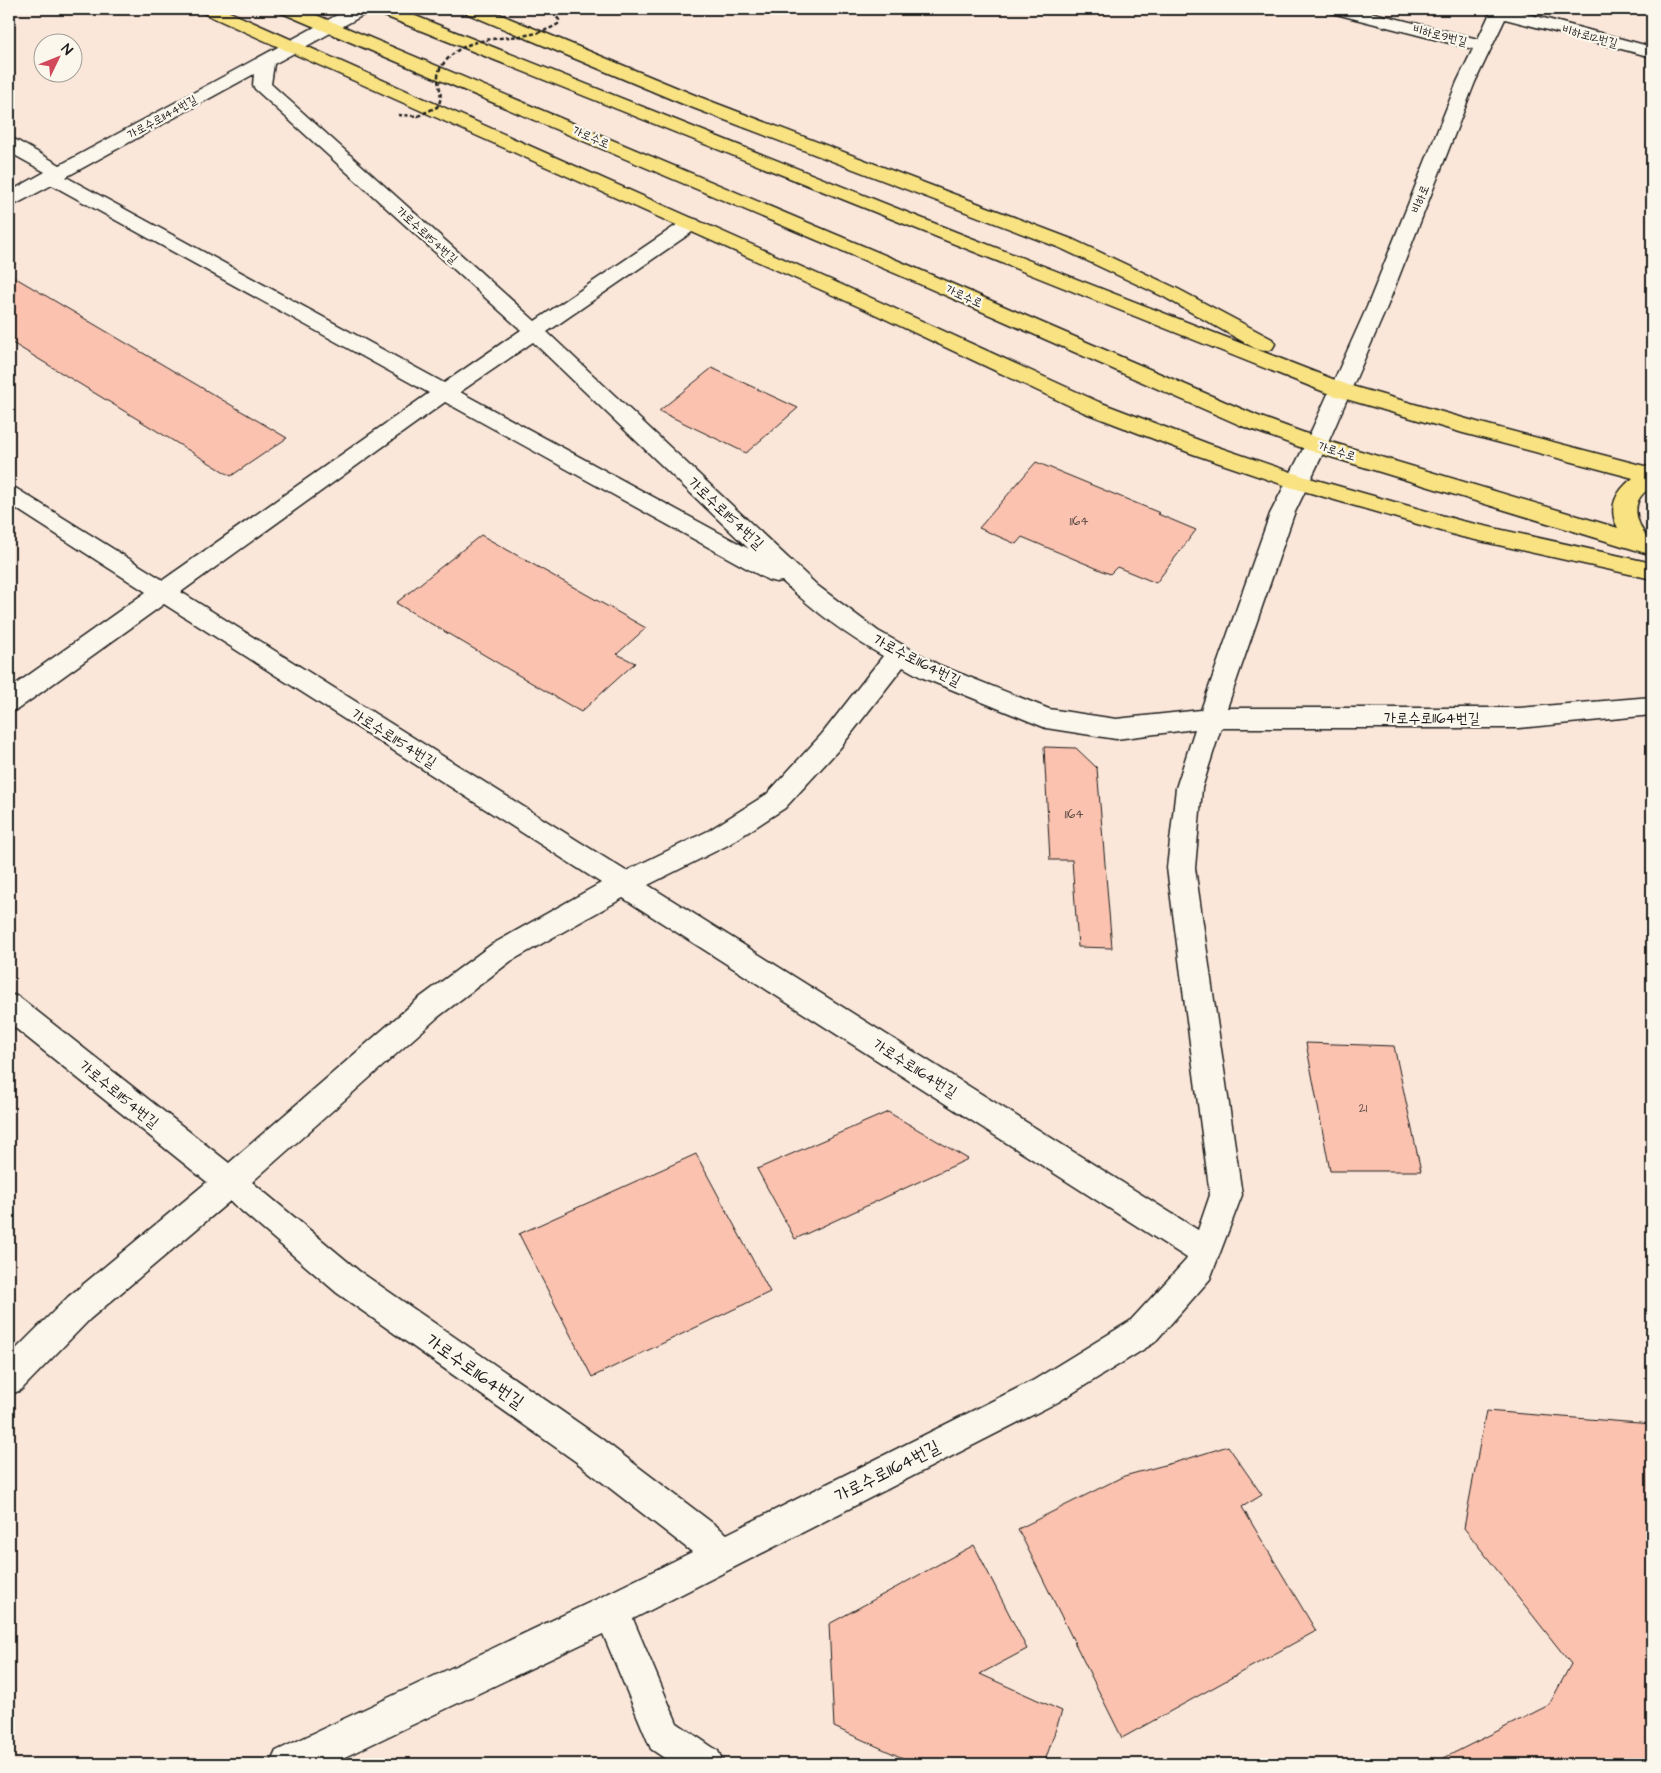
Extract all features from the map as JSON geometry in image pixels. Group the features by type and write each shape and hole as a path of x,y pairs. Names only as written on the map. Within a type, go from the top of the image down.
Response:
{"main road":[{"path":"209,9 871,305 1091,407 1201,449 1298,482 1462,530 1652,571"},
{"name":"가로수로","path":"288,9 906,271 1232,413 1316,445 1646,546"},
{"path":"383,9 954,238 1340,390 1652,477"},
{"path":"472,9 690,100 1067,244 1171,293 1294,361 1340,390"},
{"path":"1646,546 1628,529 1622,511 1626,496 1642,482 1652,477"}],"street":[{"name":"가로수로1144번길","path":"9,200 361,9"},
{"name":"비하로9번길","path":"1338,9 1483,46"},
{"name":"비하로","path":"1340,390 1377,307 1466,82 1500,11"},
{"name":"비하로12번길","path":"1500,11 1652,52"},
{"name":"가로수로1154번길","path":"265,61 262,85 534,331 809,592"},
{"path":"9,144 55,175 809,592"},
{"path":"9,702 445,392 691,224"},
{"name":"가로수로1164번길","path":"289,1764 612,1611 1046,1391 1142,1332 1199,1268 1226,1195 1181,868 1189,788 1211,718 1282,514 1316,445 1340,390"},
{"name":"가로수로1154번길","path":"9,494 624,884"},
{"name":"가로수로1164번길","path":"809,592 869,637 930,670 1046,718 1116,729 1211,718 1519,718 1652,706"},
{"path":"9,1379 78,1308 230,1182 428,1008 501,953 624,884 718,838 776,802 831,741 899,654"},
{"name":"가로수로1164번길","path":"624,884 1205,1252"},
{"name":"가로수로1154번길","path":"9,1006 230,1182"},
{"name":"가로수로1164번길","path":"230,1182 348,1282 587,1449 724,1554"},
{"path":"612,1611 664,1736 704,1764"}],"path":[{"path":"398,115 405,118 414,117 427,113 439,104 442,98 437,77 438,71 463,47 478,40 543,34 558,24 559,20 556,16"}],"building":[{"path":"9,274 287,438 231,476 9,341"},
{"path":"712,368 798,408 746,453 659,411"},
{"path":"1036,462 1160,513 1158,514 1196,530 1156,583 1117,567 1110,574 1022,537 1016,544 979,528"},
{"path":"481,535 646,628 617,654 635,663 581,712 396,603"},
{"path":"1044,747 1076,748 1097,768 1112,948 1078,947 1072,860 1050,860"},
{"path":"1306,1043 1394,1046 1421,1171 1330,1171"},
{"path":"888,1112 968,1159 795,1239 757,1169"},
{"path":"696,1154 770,1292 592,1377 519,1234"},
{"path":"1486,1411 1652,1424 1652,1764 1432,1764 1549,1705 1571,1664 1464,1528"},
{"path":"1228,1446 1262,1495 1242,1507 1316,1631 1122,1738 1018,1529 1124,1476"},
{"path":"974,1545 1027,1649 980,1674 1062,1711 1044,1764 916,1764 834,1727 829,1624"}]}
